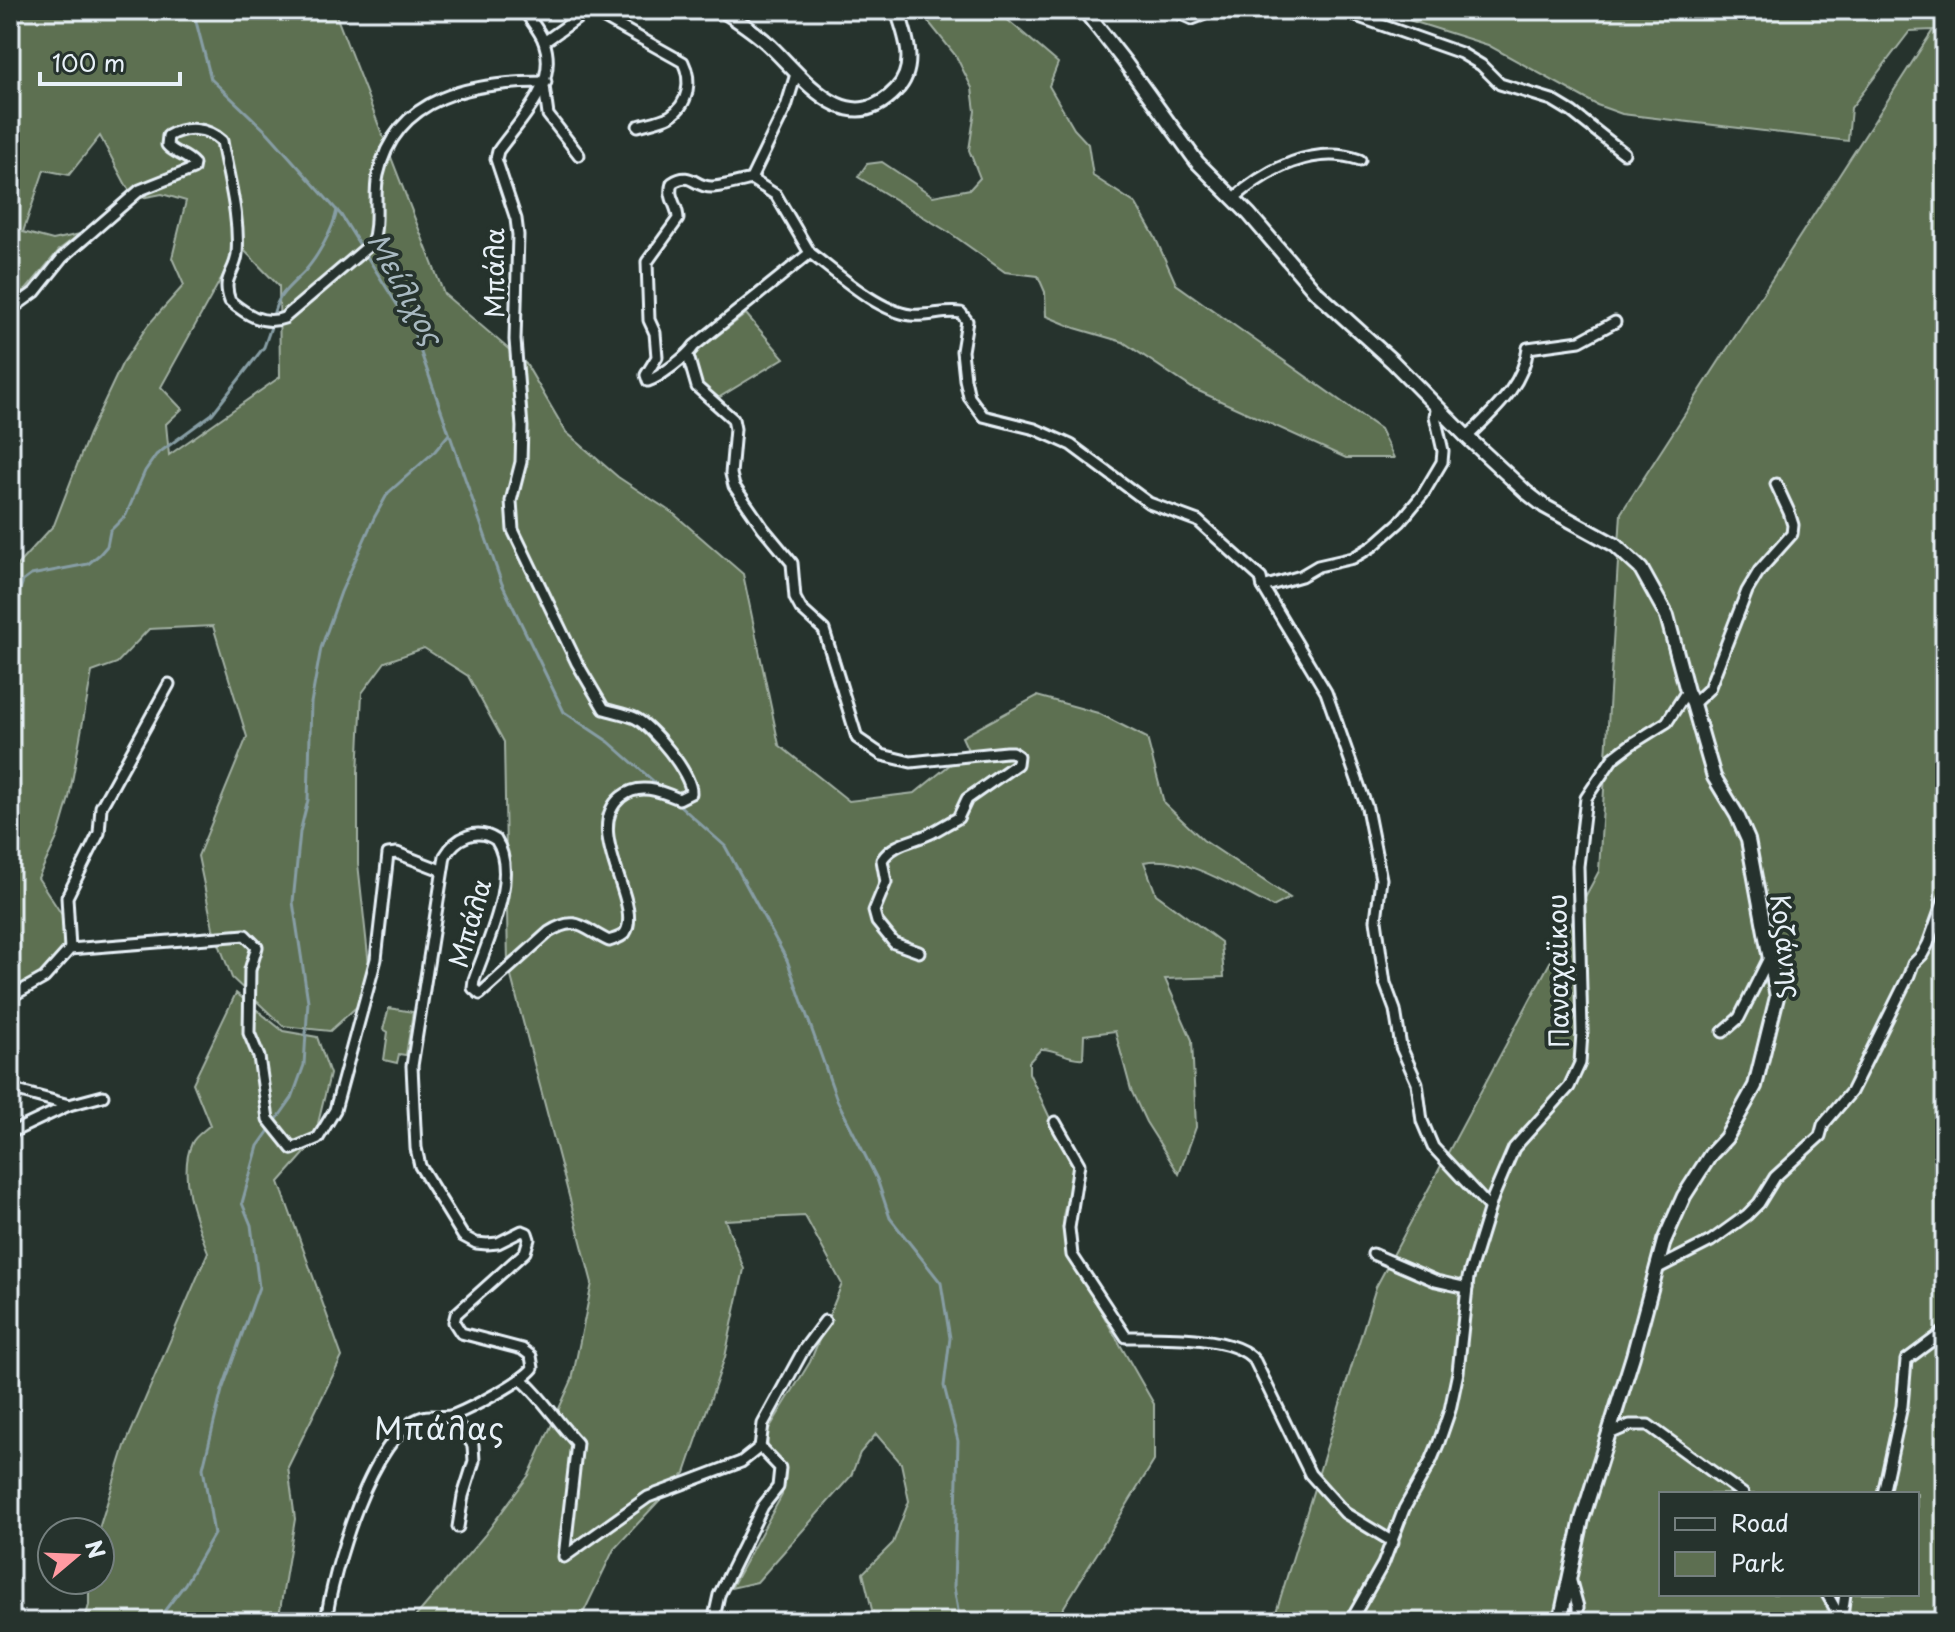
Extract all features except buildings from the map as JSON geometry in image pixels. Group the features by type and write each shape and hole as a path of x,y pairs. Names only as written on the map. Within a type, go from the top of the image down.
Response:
{"street":[{"path":"524,10 544,42 548,69 545,84 548,115 579,155"},
{"path":"544,42 590,10 683,62 689,74 688,93 678,108 670,115 638,126"},
{"path":"722,10 766,42 822,97 846,108 859,109 874,106 889,97 900,87 909,65 897,10"},
{"name":"Κοζάνης","path":"1084,10 1197,162 1255,221 1315,291 1538,501 1587,527 1621,549 1636,564 1653,587 1667,616 1714,777 1748,840 1777,997 1755,1086 1726,1138 1711,1154 1684,1196 1656,1269 1633,1356 1582,1519 1560,1622"},
{"path":"1172,10 1192,19 1216,10"},
{"path":"1339,10 1461,53 1481,65 1500,84 1552,100 1572,112 1624,153"},
{"path":"751,179 786,107 796,74"},
{"path":"10,310 35,292 63,257 140,190 193,169 190,159 167,145 168,136 176,131 196,129 216,135 222,141 238,234 236,259 225,284 226,292 230,301 245,313 272,321 293,312 367,247 374,235 378,174 395,134 415,113 437,98 502,82 545,84"},
{"name":"Μπάλα","path":"521,1379 533,1368 531,1356 522,1349 461,1333 454,1322 456,1314 525,1252 529,1239 527,1233 522,1231 498,1243 487,1244 476,1243 463,1236 420,1166 416,1148 412,1066 441,870 451,846 470,835 490,836 502,849 506,882 474,980 473,988 480,994 559,925 569,922 580,924 609,941 625,933 627,912 607,838 612,809 620,798 642,788 656,789 679,799 691,793 676,757 638,719 604,709 577,663 513,530 511,501 521,462 522,427 515,340 518,235 513,207 496,159 498,151 545,84"},
{"path":"1233,199 1265,175 1303,159 1337,155 1360,160"},
{"path":"810,253 694,346 688,356 670,365 654,380 646,379 657,357 655,333 649,320 647,262 678,219 669,191 672,183 681,177 712,187 751,179 776,195 810,253 861,291 898,312 924,316 961,313 967,321 962,351 965,379 969,397 983,416 1060,439 1149,503 1194,518 1257,572 1326,692 1367,808 1381,879 1376,920 1385,983 1395,1010 1401,1047 1417,1083 1422,1121 1433,1147 1489,1207"},
{"path":"1467,437 1505,399 1521,375 1528,348 1580,341 1615,322"},
{"path":"688,356 697,387 733,419 731,474 734,486 792,563 795,598 801,609 824,630 857,738 882,755 911,762 1006,752 1018,756 1017,764 967,799 958,818 946,822 930,834 897,845 882,860 886,882 885,891 874,911 877,922 894,943 919,952"},
{"path":"1263,587 1301,576 1318,566 1353,558 1373,546 1400,522 1423,494 1442,462 1443,451 1435,416 1437,405"},
{"path":"1693,704 1709,689 1747,591 1759,571 1792,534 1789,512 1776,484"},
{"path":"70,949 67,897 99,833 101,807 169,684"},
{"name":"Παναχαϊκου","path":"1350,1622 1393,1542 1408,1501 1431,1461 1450,1410 1458,1372 1467,1288 1489,1207 1516,1144 1569,1087 1580,1063 1582,1020 1578,866 1586,798 1613,758 1667,722 1687,691"},
{"path":"10,998 44,978 70,949 245,935 257,947 250,970 249,1033 259,1057 269,1119 292,1149 318,1138 335,1110 376,959 388,854 397,853 441,870"},
{"path":"1656,1269 1711,1241 1747,1215 1759,1203 1775,1177 1820,1136 1823,1125 1851,1092 1913,964 1922,955 1945,897"},
{"path":"1723,1032 1739,1018 1769,958"},
{"path":"10,1089 69,1105"},
{"path":"10,1133 69,1105 103,1096"},
{"path":"1055,1122 1079,1164 1069,1228 1072,1255 1126,1337 1188,1336 1247,1352 1255,1361 1310,1474 1345,1513 1393,1542"},
{"path":"1373,1254 1436,1281 1467,1288"},
{"path":"326,1622 349,1524 365,1487 398,1434 410,1423 426,1416 451,1416 521,1379 542,1398 558,1423 577,1443 564,1557 648,1497 741,1462 760,1447 763,1424 804,1349 825,1321"},
{"path":"1883,1492 1902,1406 1906,1360 1945,1331"},
{"path":"451,1416 473,1445 474,1461 463,1496 458,1527"},
{"path":"1609,1434 1630,1425 1648,1425 1740,1492"},
{"path":"713,1622 719,1595 763,1506 778,1487 781,1475 775,1460 760,1447"},
{"path":"1570,1578 1578,1607 1578,1622"},
{"path":"1828,1596 1840,1620"},
{"path":"1840,1620 1845,1596"}],"green space":[{"path":"10,10 334,10 444,294 526,364 566,432 618,477 674,514 743,574 779,745 849,801 915,793 968,750 962,737 1037,696 1098,713 1147,738 1164,803 1203,840 1290,898 1273,907 1193,868 1176,863 1144,862 1156,894 1221,942 1224,977 1165,979 1192,1040 1196,1127 1179,1174 1146,1122 1131,1090 1115,1031 1084,1035 1083,1058 1041,1049 1029,1062 1029,1073 1074,1170 1063,1216 1074,1249 1074,1269 1154,1404 1154,1461 1059,1615 1060,1622 875,1622 863,1573 893,1543 909,1501 901,1463 876,1434 860,1453 851,1476 757,1582 731,1588 782,1495 784,1465 768,1449 767,1432 810,1362 842,1284 805,1216 725,1220 744,1269 725,1357 685,1473 614,1549 579,1622 411,1622 484,1536 529,1475 572,1380 592,1283 508,965 504,742 468,676 424,648 385,662 362,693 358,773 358,863 372,993 330,1031 283,1026 232,978 213,928 198,856 247,737 213,626 149,629 117,663 92,672 69,798 58,836 38,878 64,918 64,948 40,976 10,991 10,573 54,525 89,434 122,364 148,325 184,285 172,258 186,201 162,194 136,199 100,136 69,175 44,170 23,232 53,240 80,234 60,249 26,290 10,297","holes":["235,241 279,286 280,377 169,455 166,424 182,409 161,387 233,257"]},
{"path":"919,10 996,10 1058,63 1049,86 1074,129 1088,144 1093,176 1136,204 1176,284 1380,429 1394,458 1346,458 1192,388 1123,342 1046,316 1045,292 1038,276 1005,272 950,233 858,177 867,164 882,162 933,196 970,189 980,178 969,150 975,111 972,88 956,56"},
{"path":"1377,10 1945,10 1945,1622 1273,1622 1376,1287 1599,871 1621,513 1933,30 1910,31 1851,108 1848,141 1622,114 1597,105 1488,45"},
{"path":"746,314 784,358 718,398 701,388 691,356"},
{"path":"236,993 283,1031 317,1037 330,1074 313,1144 279,1182 342,1357 288,1467 295,1519 278,1622 84,1622 89,1596 116,1596 116,1516 103,1516 125,1446 208,1252 187,1184 186,1170 192,1143 210,1125 193,1083"},
{"path":"389,1008 413,1012 406,1055 399,1054 397,1063 384,1060 388,1032 383,1029"}],"waterway":[{"name":"Μείλιχος","path":"193,10 211,79 268,133 341,215 413,330 502,584 564,712 609,742 660,787"},
{"path":"273,317 281,297 320,250 337,210"},
{"path":"10,617 23,581 31,575 88,564 100,554 107,546 110,531 126,515 145,471 156,455 212,414 264,347 272,324"},
{"path":"156,1622 185,1584 214,1534 203,1468 222,1390 259,1287 251,1225 242,1203 258,1146 292,1098 304,1065 308,1001 293,902 300,832 308,800 311,703 321,648 341,592 388,493 435,451 449,434"},
{"path":"677,803 725,846 787,960 837,1100 877,1179 890,1218 941,1283 950,1338 944,1386 958,1441 954,1587 960,1622"}],"district":[{"name":"Μπάλας","path":"440,1427"}]}
